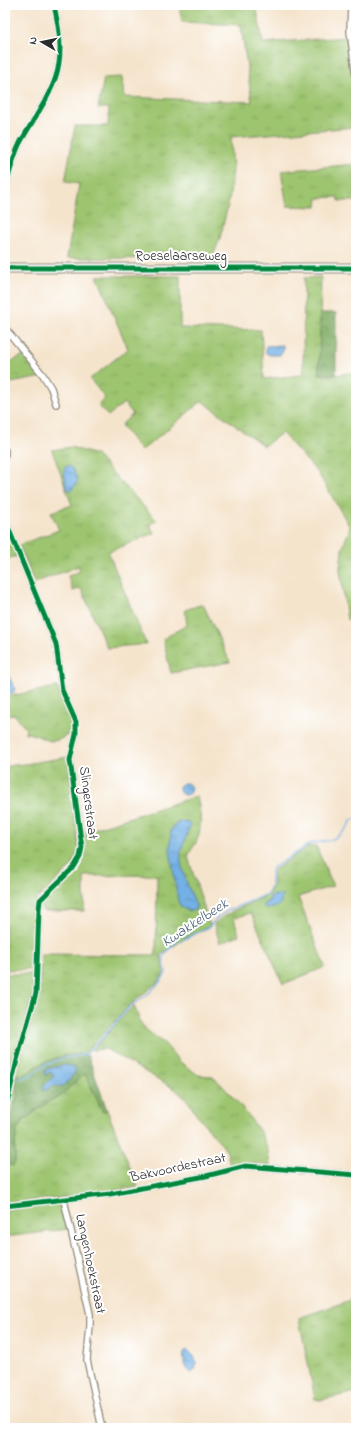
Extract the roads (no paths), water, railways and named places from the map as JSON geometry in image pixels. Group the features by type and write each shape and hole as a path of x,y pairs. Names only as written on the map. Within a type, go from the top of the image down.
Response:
{"main road":[{"name":"Roeselaarseweg","path":"5,268 356,268"}],"street":[{"path":"5,190 19,145 46,98 54,81 59,64 61,49 54,5"},
{"path":"351,5 350,31 356,77"},
{"path":"5,328 43,374 51,388 56,404"},
{"name":"Slingerstraat","path":"5,520 56,644 62,690 76,722 76,734 70,760 82,847 80,857 74,867 40,900 36,993 17,1060 8,1103 5,1107"},
{"name":"Bakvoordestraat","path":"5,1206 110,1194 206,1176 246,1166 356,1175"},
{"name":"Langenhoekstraat","path":"64,1200 90,1314 87,1360 102,1428"}],"water":[{"path":"283,345 283,352 280,355 270,355 266,353 266,346"},
{"path":"69,466 73,469 78,481 71,491 66,488 64,470 65,467"},
{"path":"5,674 8,675 15,689 13,693 7,693 5,691"},
{"path":"183,783 187,783 191,789 187,795 183,795 179,791 179,787"},
{"path":"187,821 190,825 181,852 181,864 196,906 195,910 189,911 181,907 178,901 170,850 171,830 178,822"},
{"path":"274,895 282,896 280,904 276,907 267,909 264,907 264,904"},
{"path":"65,1065 74,1067 76,1070 71,1078 63,1086 53,1086 43,1091 43,1087 54,1076 51,1072 46,1075 45,1071 50,1068"},
{"path":"187,1350 193,1355 197,1362 195,1370 191,1373 187,1369 184,1360 183,1354"}],"waterway":[{"name":"Kwakkelbeek","path":"18,1078 29,1076 46,1065 60,1059 86,1054 130,1006 148,994 160,982 166,973 163,957 169,949 176,943 209,927 217,918 227,911 265,895 270,887 271,870 273,868 310,844 337,837 345,830 353,819 356,819"},
{"name":"Kwakkelbeek","path":"5,1077 10,1077"}]}
